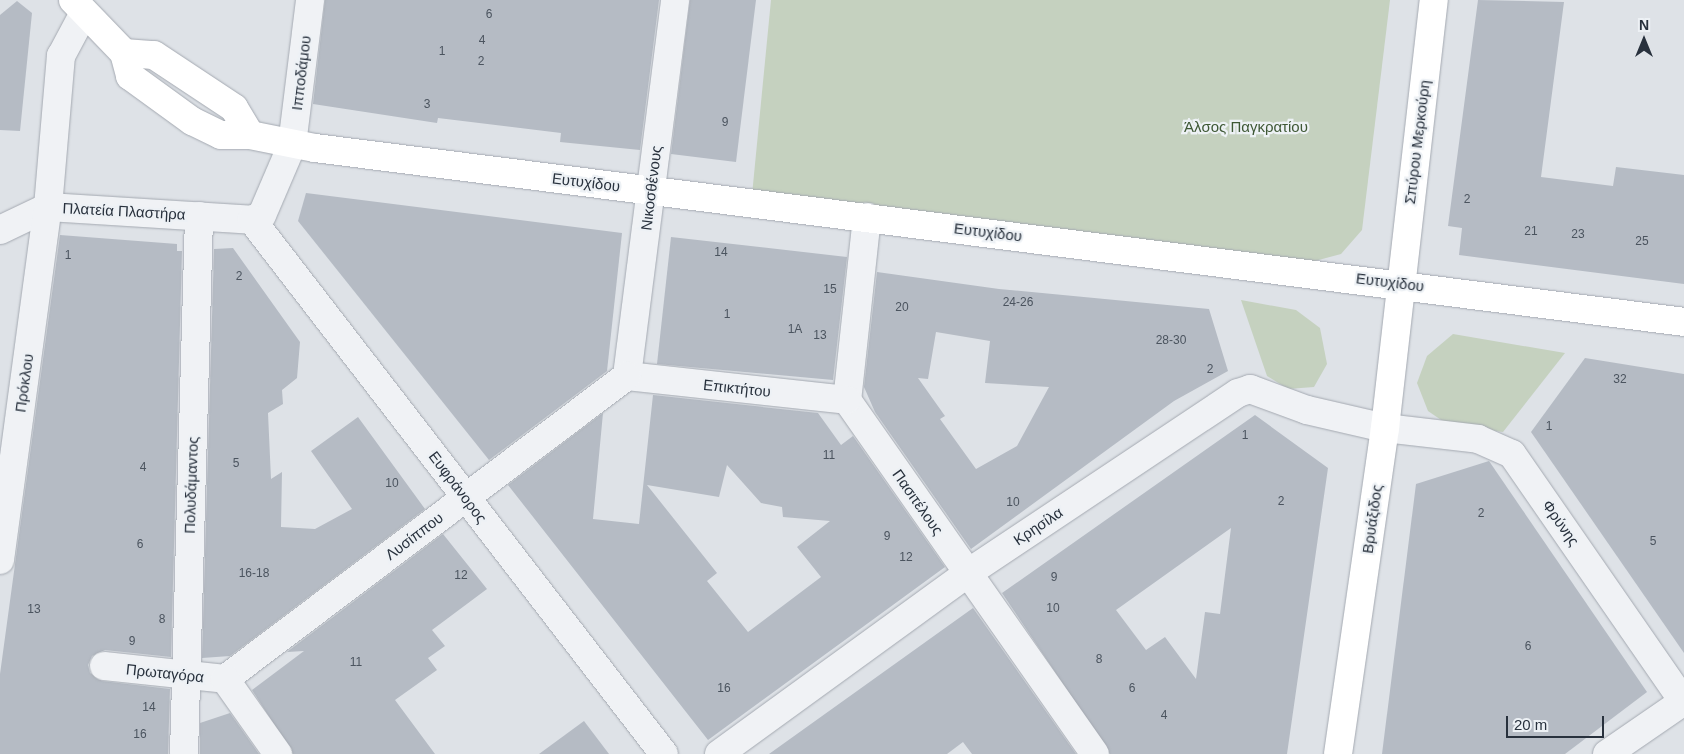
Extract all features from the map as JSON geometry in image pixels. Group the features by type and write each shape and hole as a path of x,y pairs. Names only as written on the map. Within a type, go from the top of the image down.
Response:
{"main road":[{"name":"Σπύρου Μερκούρη","path":"1399,283 1434,0"},
{"name":"Ευτυχίδου","path":"78,7 124,53 130,76 192,121 222,135 250,135 292,145 1399,283 1684,322"},
{"name":"Βρυάξιδος","path":"1338,754 1385,428 1399,283"}],"street":[{"name":"Ιπποδάμου","path":"292,145 310,0"},
{"name":"Νικοσθένους","path":"627,376 675,0"},
{"name":"Πλατεία Πλαστήρα","path":"78,7 61,56 48,207 252,220"},
{"path":"252,220 262,215 292,145"},
{"path":"0,230 48,207"},
{"name":"Πρόκλου","path":"0,560 48,207"},
{"name":"Πολυδάμαντος","path":"184,754 199,216"},
{"path":"847,400 867,217"},
{"name":"Ευφράνορος","path":"252,220 664,754"},
{"name":"Επικτήτου","path":"627,376 847,400"},
{"name":"Λυσίππου","path":"225,680 627,376"},
{"name":"Κρησίλα","path":"719,754 968,573 1238,393 1250,389 1307,410 1385,428"},
{"name":"Πασιτέλους","path":"847,400 1095,754"},
{"name":"Φρύνης","path":"1385,428 1478,439 1512,454 1684,701"},
{"name":"Πρωταγόρα","path":"104,666 225,680"},
{"path":"225,680 278,754"},
{"path":"1608,754 1684,701"}],"green space":[{"name":"Άλσος Παγκρατίου","path":"771,0 1390,0 1362,230 1341,254 1311,262 752,195"},
{"path":"1241,300 1296,310 1320,328 1327,364 1314,387 1288,389 1267,376"},
{"path":"1453,334 1565,353 1503,432 1471,428 1444,422 1428,411 1417,383 1427,356"}],"building":[{"path":"325,0 659,0 640,150 560,142 561,133 438,118 437,123 313,104"},
{"path":"690,0 756,0 736,162 671,154"},
{"path":"1478,0 1564,2 1541,177 1613,186 1616,167 1684,175 1684,284 1459,255 1462,228 1448,226"},
{"path":"17,1 32,13 20,131 0,130 0,15"},
{"path":"306,193 622,233 607,371 489,460 298,221"},
{"path":"60,235 177,244 177,251 182,251 171,657 105,650 92,656 88,665 90,673 102,681 170,689 168,754 0,754 0,674"},
{"path":"671,237 847,257 833,380 657,364"},
{"path":"233,248 300,342 297,378 282,390 283,404 268,413 271,479 282,472 281,527 315,529 352,509 311,451 358,417 425,509 230,656 202,658 214,249"},
{"path":"877,272 999,289 1209,309 1228,371 1174,401 971,549 875,412 864,387","holes":["936,332 990,341 985,383 1049,387 1017,446 976,469 940,419 945,416 918,378 928,379"]},
{"path":"1585,358 1684,374 1684,653 1531,432"},
{"path":"653,395 818,413 841,445 853,436 945,567 708,740 508,485 603,413 593,519 639,524","holes":["727,465 761,503 782,507 783,517 830,521 797,547 821,577 748,632 707,581 717,573 647,485 719,497"]},
{"path":"1255,415 1328,468 1287,754 1110,754 1002,593","holes":["1231,528 1220,614 1205,612 1196,679 1165,637 1146,650 1116,610"]},
{"path":"1489,461 1647,692 1565,754 1382,754 1416,484"},
{"path":"443,534 487,589 432,630 445,646 428,658 437,670 395,700 435,754 293,754 252,690 304,651 287,652"},
{"path":"973,608 1076,754 972,754 963,742 947,754 769,754"},
{"path":"230,713 259,754 200,754 200,723"},
{"path":"584,721 609,754 539,754"}]}
